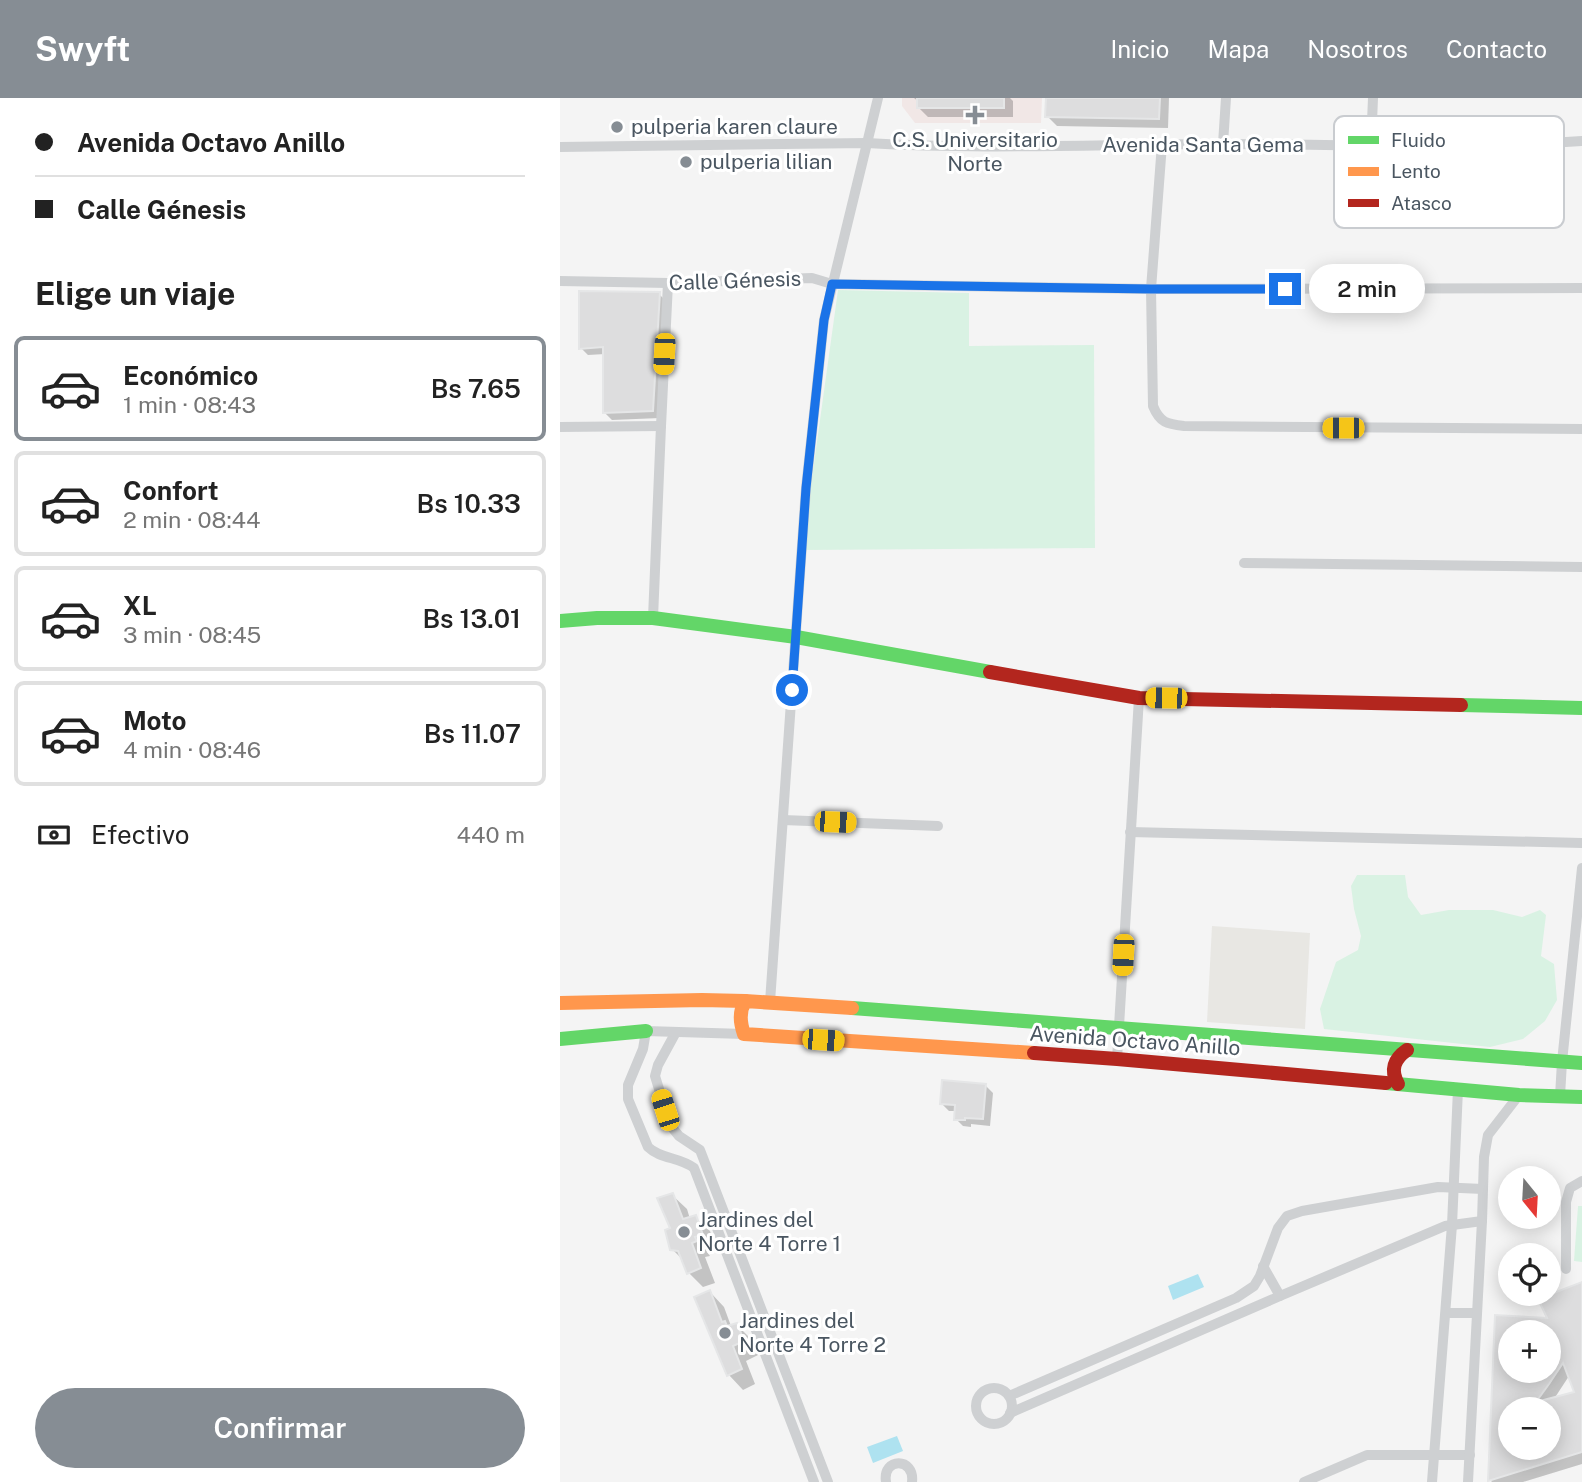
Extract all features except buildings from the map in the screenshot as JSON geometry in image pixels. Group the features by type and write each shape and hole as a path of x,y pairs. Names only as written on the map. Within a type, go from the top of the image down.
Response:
{"street":[{"path":"770,1002 806,488 824,320 878,98"},
{"path":"1223,144 1226,98"},
{"path":"1372,116 1373,98"},
{"name":"Avenida Santa Gema","path":"1564,142 1582,141"},
{"name":"Avenida Santa Gema","path":"560,147 867,144 1334,146"},
{"path":"1162,144 1151,289 1153,406 1157,417 1170,424 1212,426 1582,429"},
{"name":"Calle Génesis","path":"560,281 668,283 812,278 832,284 1151,289 1582,288"},
{"path":"653,618 668,283"},
{"path":"560,427 661,425"},
{"path":"1244,563 1582,567"},
{"path":"560,621 653,618 796,637 1139,698 1582,708"},
{"path":"1117,1059 1139,698"},
{"path":"783,820 938,826"},
{"path":"1130,832 1582,843"},
{"path":"1560,1096 1582,868"},
{"name":"Avenida Octavo Anillo","path":"560,1003 702,1000 770,1002 1582,1063"},
{"path":"560,1039 646,1031 744,1034 740,1014 745,1001"},
{"path":"646,1031 643,1049 628,1084 628,1099 648,1147 654,1153 688,1163 694,1168 814,1482"},
{"path":"676,1032 655,1076 670,1125 679,1136 700,1150 828,1482"},
{"name":"Avenida Octavo Anillo","path":"744,1034 1117,1059 1518,1095 1582,1097"},
{"path":"1398,1084 1394,1078 1394,1065 1407,1050"},
{"path":"1432,1482 1452,1225 1458,1090"},
{"path":"1468,1482 1484,1157 1488,1135 1518,1095"},
{"path":"1566,1269 1566,1202 1570,1188 1582,1181"},
{"path":"1009,1396 1236,1298 1254,1286 1278,1228 1287,1216 1438,1186 1483,1189"},
{"path":"1010,1413 1009,1396 1000,1389 989,1389 979,1396 976,1406 980,1417 990,1423 1002,1422 1010,1413 1445,1226 1482,1221"},
{"path":"1263,1266 1280,1296"},
{"path":"1446,1312 1477,1313"},
{"path":"1304,1482 1367,1455 1470,1455"},
{"path":"884,1480 888,1469 899,1463 910,1469 912,1482"}],"shaded area":[{"name":"C.S. Universitario Norte","path":"902,98 1042,98 1041,123 915,123 902,106"},
{"path":"1212,926 1310,933 1305,1029 1207,1022"}],"green space":[{"path":"838,290 969,293 969,346 1094,345 1095,548 802,550"},
{"path":"1357,875 1405,875 1408,897 1421,915 1449,910 1493,910 1522,917 1540,910 1546,915 1541,956 1554,964 1557,1000 1545,1021 1523,1039 1490,1047 1324,1029 1320,1009 1336,962 1358,950 1361,936 1351,886"},
{"path":"1578,1206 1582,1206 1582,1262 1574,1261"}],"water":[{"path":"1198,1274 1204,1287 1173,1300 1168,1286"},
{"path":"897,1436 903,1451 873,1463 867,1447"}],"traffic: fast":[{"path":"560,621 653,618 796,637 990,672"},
{"path":"1461,705 1582,708"},
{"path":"852,1008 1582,1063"},
{"path":"560,1039 646,1031"},
{"path":"1386,1083 1519,1095 1582,1097"}],"traffic: slow":[{"path":"560,1003 745,1001"},
{"path":"852,1008 745,1001 741,1021 744,1034 1034,1053"}],"traffic: jam":[{"path":"990,672 1139,698 1461,705"},
{"path":"1398,1084 1394,1074 1395,1065 1407,1050"},
{"path":"1034,1053 1386,1083"}],"place":[{"name":"C.S. Universitario Norte","path":"975,115"},
{"name":"pulperia karen claure","path":"617,127"},
{"name":"pulperia lilian","path":"686,162"},
{"name":"Jardines del Norte 4 Torre 1","path":"684,1232"},
{"name":"Jardines del Norte 4 Torre 2","path":"725,1333"}],"route":[{"path":"792,690 806,488 824,320 832,284 1285,289"}]}
